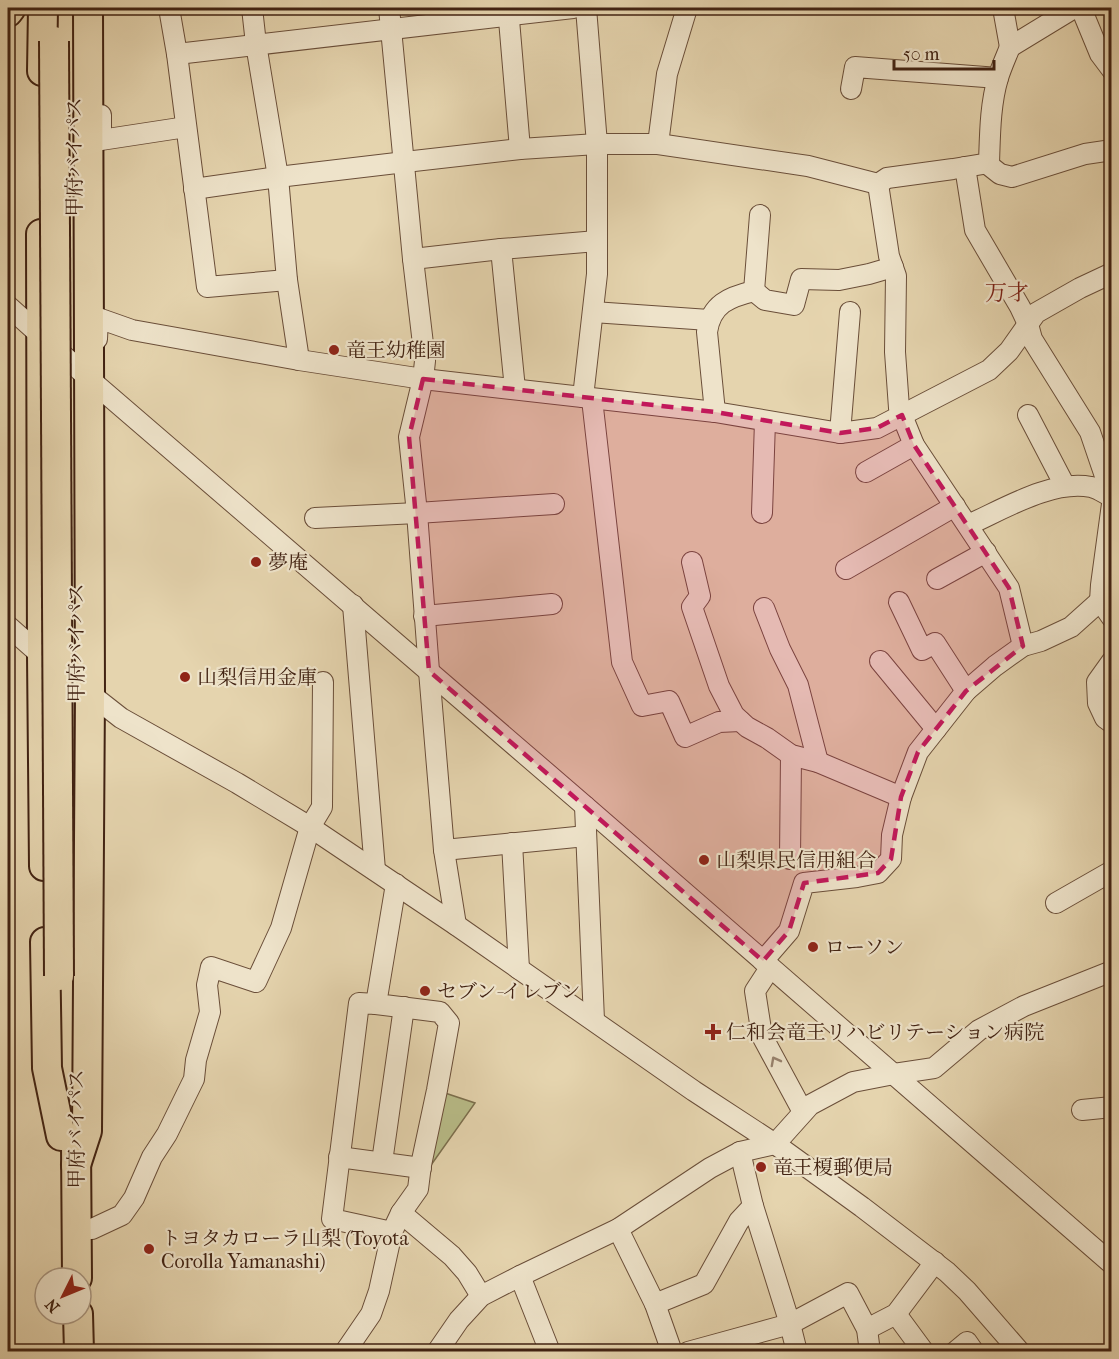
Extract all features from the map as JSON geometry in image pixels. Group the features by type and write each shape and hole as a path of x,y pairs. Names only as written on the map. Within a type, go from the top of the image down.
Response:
{"highway":[{"path":"8,12 12,8"},
{"path":"43,8 40,335 47,1068 60,1136"},
{"name":"甲府バイパス","path":"55,8 64,43 68,976 76,1165 77,1266"},
{"name":"甲府バイパス","path":"64,43 73,8"},
{"path":"76,1165 87,1131 91,380 87,8"},
{"name":"甲府バイパス","path":"61,1266 60,1136 68,976"},
{"path":"61,1326 62,1352"},
{"path":"78,1326 79,1352"}],"street":[{"path":"99,8 101,140 186,127"},
{"path":"169,8 207,287 287,280"},
{"path":"252,8 278,177 287,280 299,360"},
{"path":"389,8 425,361 409,437 444,850 456,925"},
{"path":"177,54 391,29 508,11 573,8"},
{"path":"586,8 597,144 597,274 587,398 622,662 642,706 669,702 684,736 719,722 740,720"},
{"path":"658,144 668,74 687,8"},
{"path":"194,189 520,149 597,144 658,144 808,166 878,184 888,178 989,163 991,124 998,78 1010,47 1003,8"},
{"path":"1010,47 1074,8"},
{"path":"1081,8 1100,54 1112,70"},
{"path":"508,11 520,149"},
{"path":"851,89 855,68 998,78"},
{"path":"986,163 1000,174 1012,177 1085,154 1112,150"},
{"path":"965,167 975,230 1020,307 1032,339 1090,432 1107,488 1112,497"},
{"path":"878,184 890,256 896,276 895,352 899,408 914,445 1009,588 1023,646"},
{"path":"754,291 760,215"},
{"path":"413,259 597,241"},
{"path":"501,249 515,389"},
{"path":"754,291 765,300 794,305 801,279 839,280 893,267"},
{"path":"91,380 98,318 132,330 299,360 423,379 715,412 840,433 877,428 990,370 1010,351 1036,312 1112,273"},
{"path":"715,412 707,332 709,320 717,307 726,300 754,291"},
{"path":"8,306 1112,1264"},
{"path":"593,312 709,320"},
{"path":"840,433 850,312"},
{"path":"1028,415 1065,486"},
{"path":"762,513 765,421"},
{"path":"866,472 914,445"},
{"path":"968,525 1036,494 1065,486 1092,487 1112,497"},
{"path":"315,518 554,504"},
{"path":"1112,504 1101,585 1101,601 1112,618"},
{"path":"846,569 955,506"},
{"path":"937,579 986,552"},
{"path":"692,562 700,596 692,607 719,686 734,715 747,727 791,754 818,762 901,797"},
{"path":"803,1113 762,1036 755,991 767,965 789,931 804,883 878,873 891,859 892,835 901,797 918,752 966,692 995,666 1023,646 1041,641 1071,627 1101,601"},
{"path":"899,602 922,650 935,643 966,692"},
{"path":"424,616 552,604"},
{"path":"353,605 375,870"},
{"path":"764,608 780,649 798,685 818,762"},
{"path":"8,626 42,656 122,717 310,827 456,925 694,1091 775,1144 935,1262 967,1291 1020,1352"},
{"path":"1112,661 1097,682 1098,703 1105,718 1112,723"},
{"path":"880,662 936,729"},
{"path":"76,1229 92,1228 122,1215 134,1198 152,1157 167,1134 194,1079 196,1060 210,1012 207,985 211,967 256,982 281,928 310,827 322,807 323,682"},
{"path":"790,859 791,754"},
{"path":"585,806 594,1020"},
{"path":"444,850 586,836"},
{"path":"512,843 519,969"},
{"path":"1056,903 1112,870"},
{"path":"376,1004 396,884"},
{"path":"436,1352 459,1320 481,1296 618,1229 710,1168 740,1152 775,1144 810,1105 853,1082 934,1068 979,1030 1024,1006 1112,971"},
{"path":"345,1352 371,1314 379,1291 392,1232 401,1213 418,1189 448,1023 441,1012 359,1003 332,1219 392,1232"},
{"path":"382,1162 404,1007"},
{"path":"1082,1110 1112,1107"},
{"path":"740,1152 753,1206 797,1352"},
{"path":"339,1157 421,1168"},
{"path":"655,1304 704,1284 740,1221 753,1206"},
{"path":"401,1213 452,1256 467,1273 481,1296"},
{"path":"618,1229 655,1304 672,1352"},
{"path":"867,1329 896,1314 935,1262"},
{"path":"520,1276 550,1352"},
{"path":"688,1352 790,1324 848,1293 867,1329 870,1352"},
{"path":"896,1314 924,1352"},
{"path":"955,1352 967,1342 974,1352"}],"highlighted area":[{"path":"423,379 715,412 840,433 877,428 902,415 914,445 1009,588 1023,646 966,691 918,752 901,797 891,859 878,873 804,883 789,931 763,961 429,671 409,437"}],"green space":[{"path":"442,1092 475,1103 424,1175"}],"place":[{"name":"竜王幼稚園","path":"334,350"},
{"name":"夢庵","path":"256,562"},
{"name":"山梨信用金庫","path":"185,677"},
{"name":"山梨県民信用組合","path":"704,860"},
{"name":"ローソン","path":"813,947"},
{"name":"セブン-イレブン","path":"425,991"},
{"name":"仁和会竜王リハビリテーション病院","path":"713,1032"},
{"name":"竜王榎郵便局","path":"761,1167"},
{"name":"トヨタカローラ山梨 (Toyota Corolla Yamanashi)","path":"149,1249"}],"district":[{"name":"万才","path":"1007,293"}]}
